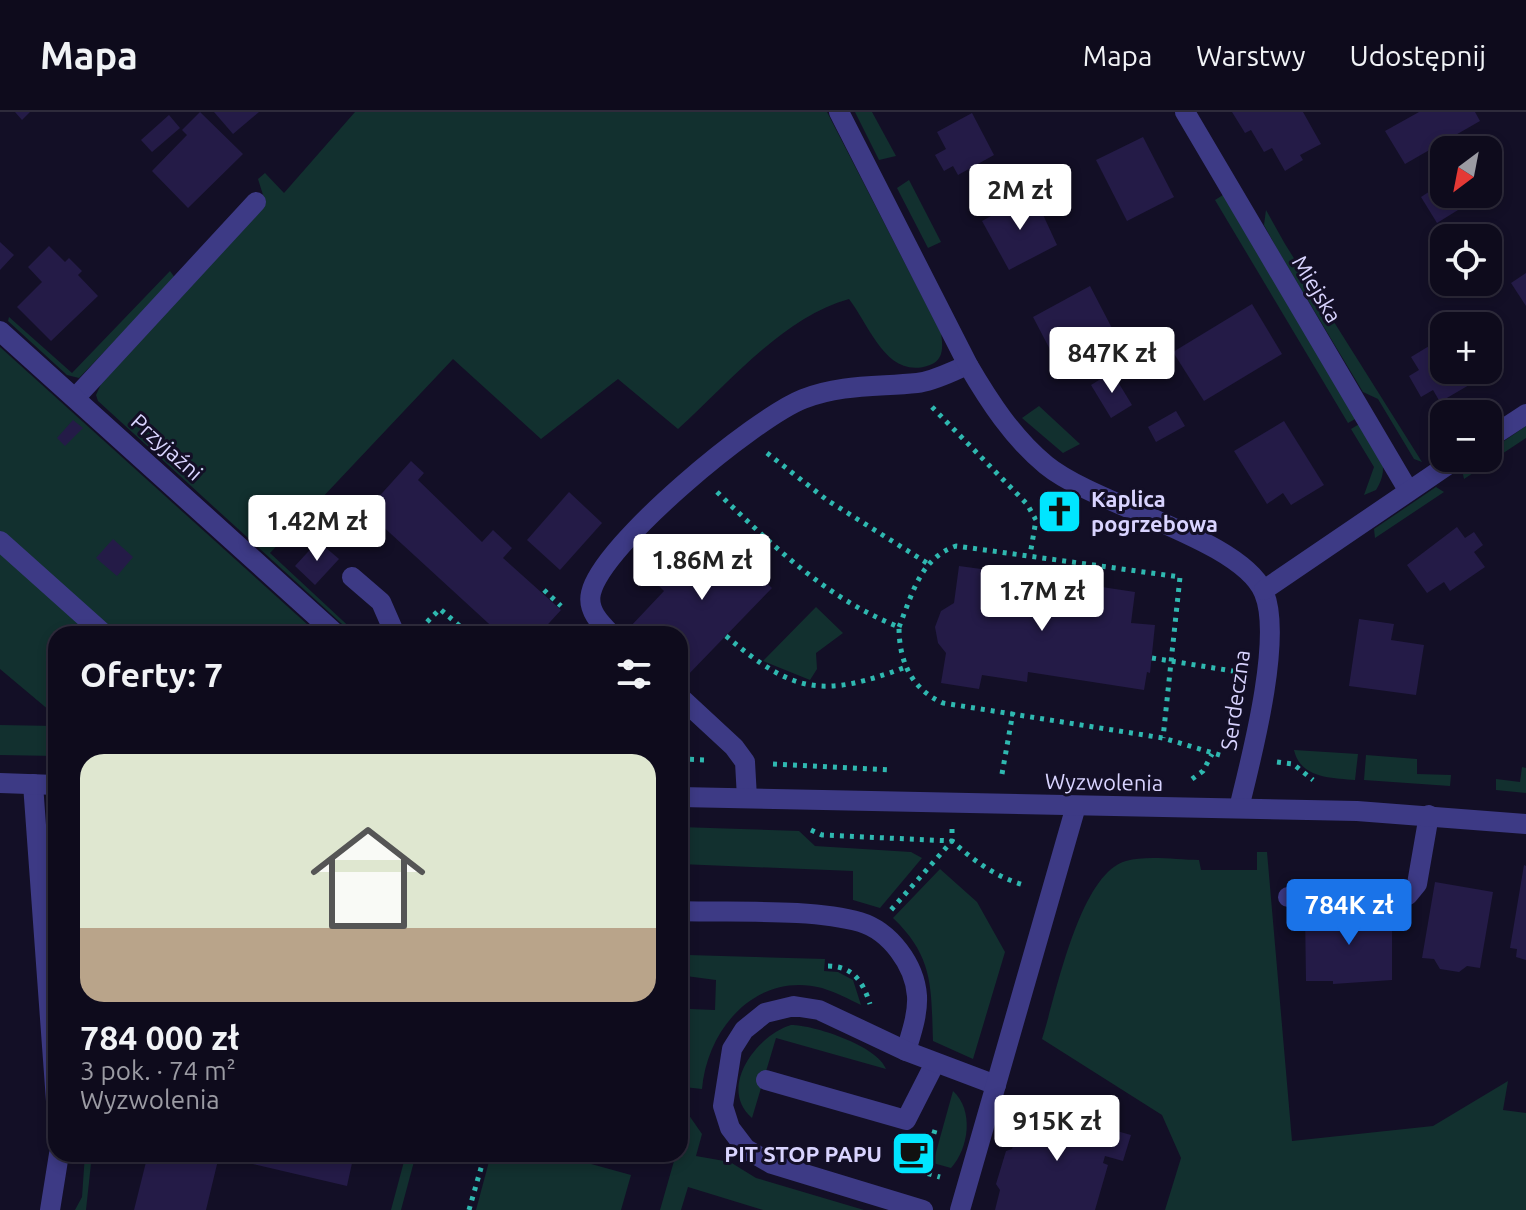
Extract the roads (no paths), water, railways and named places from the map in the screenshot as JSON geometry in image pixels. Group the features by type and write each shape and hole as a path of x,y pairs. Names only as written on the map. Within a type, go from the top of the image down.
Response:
{"street":[{"path":"839,112 968,365 1005,421 1046,465 1072,482 1228,556 1264,590 1436,472"},
{"name":"Miejska","path":"1185,112 1408,490"},
{"path":"76,397 256,202"},
{"name":"Przyjaźni","path":"0,331 327,626"},
{"path":"605,626 592,609 590,595 604,566 696,472 744,435 771,416 813,396 869,384 929,380 968,365"},
{"path":"1502,430 1526,414"},
{"path":"0,541 95,626"},
{"path":"352,577 381,602 392,626"},
{"name":"Serdeczna","path":"1239,808 1268,674 1268,607 1264,590"},
{"path":"688,704 734,747 745,762 747,798"},
{"path":"0,783 48,785"},
{"path":"33,784 48,991"},
{"name":"Wyzwolenia","path":"688,797 1239,808 1429,815 1526,824"},
{"path":"960,1210 1076,806"},
{"path":"1288,897 1408,895 1417,884 1429,815"},
{"path":"688,911 830,917 875,928 892,942 914,977 917,998 906,1051"},
{"path":"923,1210 772,1164 746,1149 730,1128 723,1106 732,1049 744,1030 765,1013 794,1006 819,1010 906,1051 996,1085"},
{"path":"766,1080 906,1120 935,1063"},
{"path":"50,1210 58,1162"}],"place":[{"name":"Kaplica pogrzebowa","path":"1060,512"},
{"name":"PIT STOP PAPU","path":"913,1154"}]}
